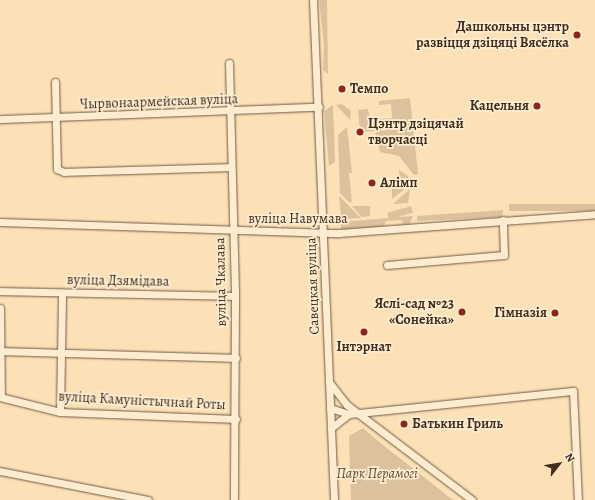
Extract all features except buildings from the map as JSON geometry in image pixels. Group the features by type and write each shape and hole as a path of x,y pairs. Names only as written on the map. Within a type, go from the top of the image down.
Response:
{"street":[{"name":"Савецкая вуліца","path":"313,0 319,107 334,500"},
{"name":"вуліца Чкалава","path":"228,64 234,232 236,358 234,500"},
{"path":"55,82 54,119 58,169 64,172 231,167"},
{"name":"Чырвонаармейская вуліца","path":"0,119 54,119 319,107"},
{"name":"вуліца Навумава","path":"0,222 234,232 324,233 595,214"},
{"path":"387,265 504,255 503,220"},
{"name":"вуліца Дзямідава","path":"0,291 235,296"},
{"path":"60,412 62,293"},
{"path":"0,308 2,351 0,397"},
{"path":"2,351 236,358"},
{"path":"329,382 352,412 472,500"},
{"path":"330,408 352,412 572,391 578,500"},
{"name":"вуліца Камуністычнай Роты","path":"0,397 60,412 236,419"},
{"path":"330,408 347,404"},
{"path":"331,428 352,412"},
{"path":"0,471 148,500"}],"green space":[{"path":"319,0 327,0 328,74 323,70 324,45"},
{"path":"410,98 418,174 414,175 399,156 380,152 375,131 360,132 358,110 368,109 370,120 392,118 391,104 379,105 379,101"},
{"path":"342,104 351,111 350,120 336,105"},
{"path":"333,105 335,162 329,166 324,111"},
{"path":"347,127 352,173 349,173 352,202 349,202 340,193 338,135"},
{"path":"399,170 408,176 409,186 392,199 392,183 400,183"},
{"path":"410,189 408,203 393,204"},
{"path":"339,196 361,218 341,219"},
{"path":"509,204 595,204 595,211 509,211"},
{"path":"352,206 370,206 370,216 362,217"},
{"path":"411,206 413,213 389,220 387,213"},
{"path":"503,210 502,217 417,221 417,216"},
{"path":"413,216 409,225 404,225 401,220 386,221 383,228 341,231 341,222"},
{"name":"Парк Перамогі","path":"363,428 453,500 351,500 349,436"}],"place":[{"name":"Дашкольны цэнтр развіцця дзіцяці Вясёлка","path":"577,35"},
{"name":"Темпо","path":"342,89"},
{"name":"Кацельня","path":"537,106"},
{"name":"Цэнтр дзіцячай творчасці","path":"360,132"},
{"name":"Алімп","path":"372,183"},
{"name":"Яслі-сад №23 «Сонейка»","path":"462,312"},
{"name":"Гімназія","path":"555,313"},
{"name":"Інтэрнат","path":"364,332"},
{"name":"Батькин Гриль","path":"404,424"}]}
